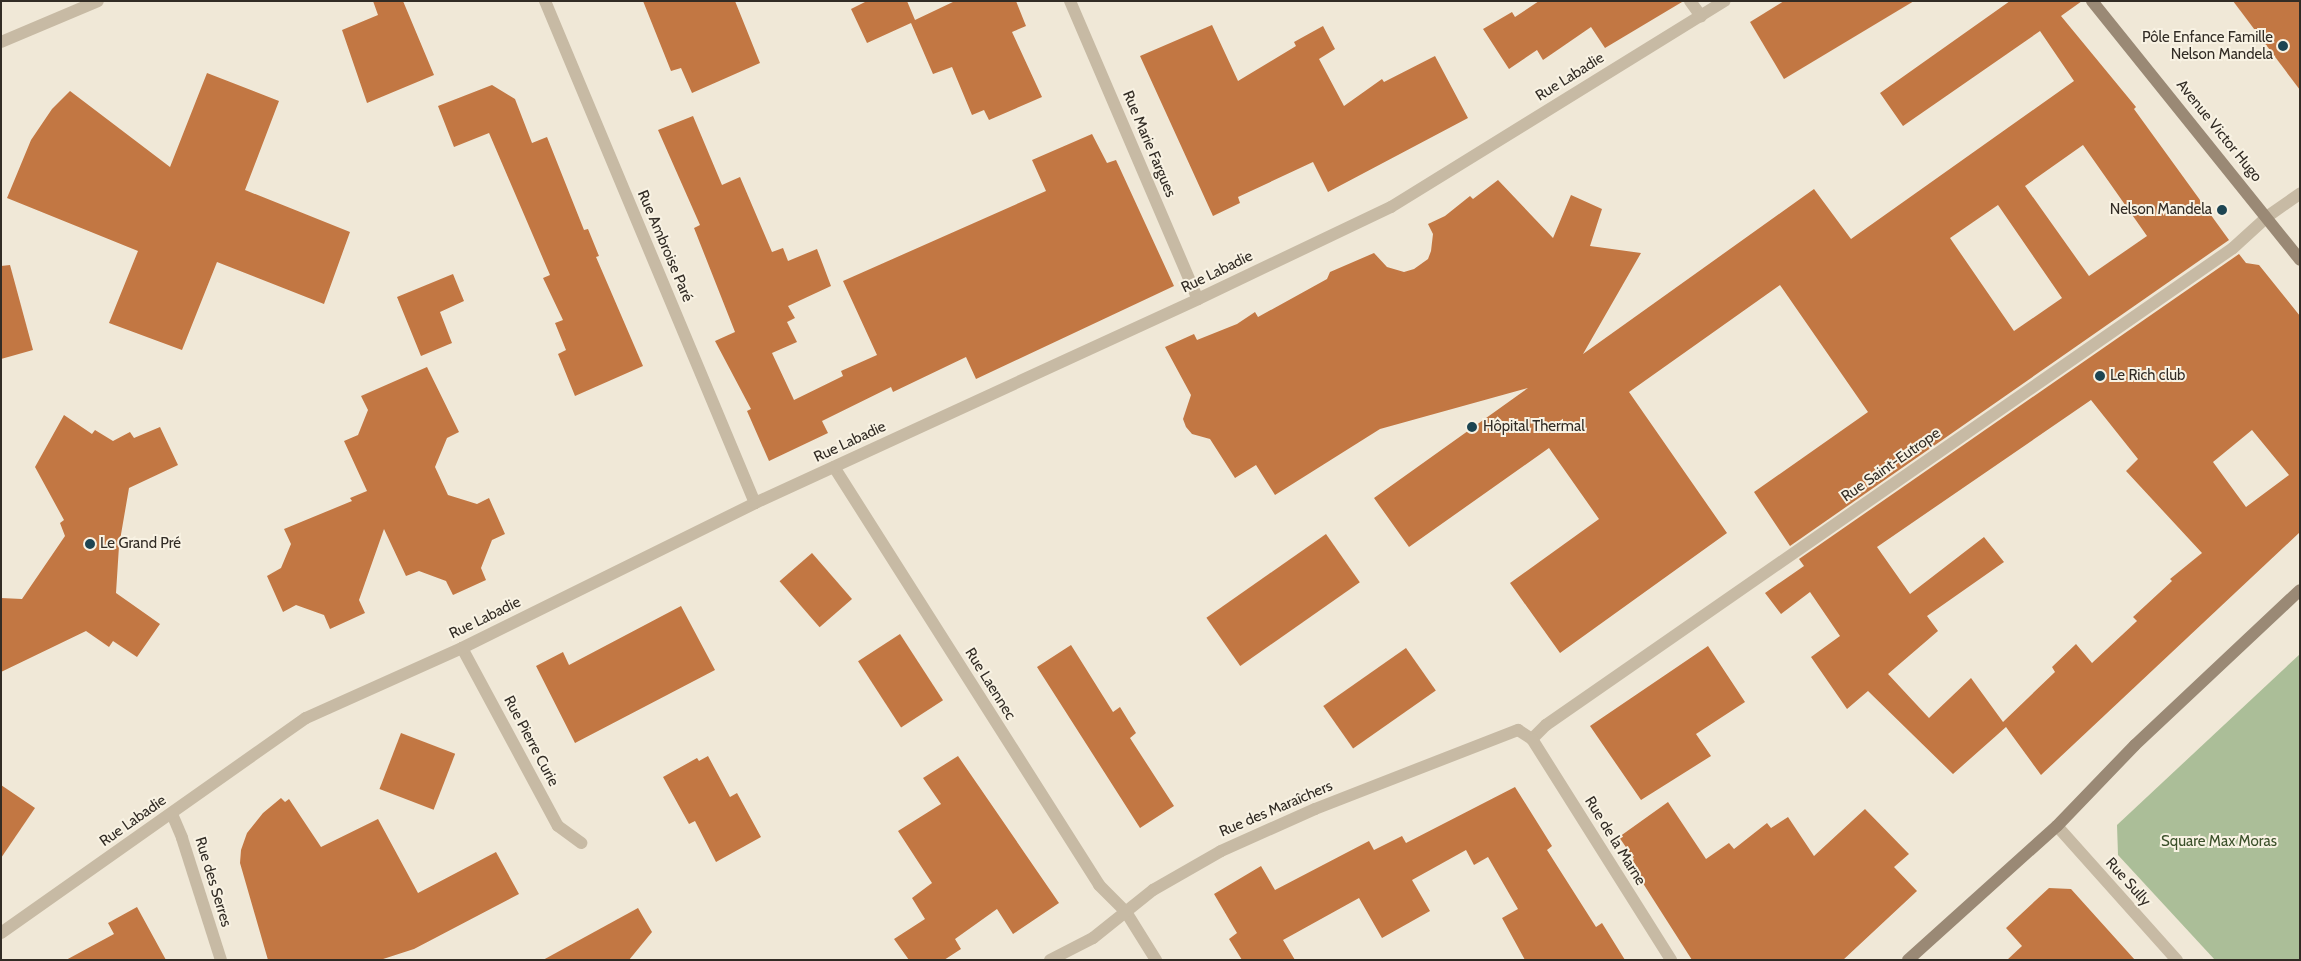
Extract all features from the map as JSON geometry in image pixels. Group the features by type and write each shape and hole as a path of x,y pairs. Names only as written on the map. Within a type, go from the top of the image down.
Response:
{"main road":[{"name":"Avenue Victor Hugo","path":"2092,1 2268,216 2300,260"},
{"path":"1908,960 2057,826 2135,745 2300,590"}],"street":[{"path":"1,42 98,1"},
{"name":"Rue Ambroise Paré","path":"544,1 755,503"},
{"name":"Rue Marie Fargues","path":"1070,1 1198,299"},
{"path":"1690,1 1701,16"},
{"name":"Rue Labadie","path":"1,932 172,814 306,718 462,648 755,503 1198,299 1391,206 1725,1"},
{"name":"Rue Saint-Eutrope","path":"1532,739 1546,725 2233,248 2268,216 2300,194"},
{"name":"Rue Laennec","path":"834,467 1098,885 1126,912"},
{"name":"Rue Pierre Curie","path":"462,648 558,826 580,842"},
{"name":"Rue des Maraîchers","path":"1050,960 1093,938 1153,890 1221,851 1314,809 1518,730 1532,739"},
{"name":"Rue de la Marne","path":"1532,739 1672,960"},
{"name":"Rue des Serres","path":"172,814 221,960"},
{"name":"Rue Sully","path":"2057,826 2176,960"},
{"path":"1126,912 1156,960"}],"green space":[{"name":"Square Max Moras","path":"2300,654 2300,960 2215,960 2118,855 2117,825"}],"building":[{"path":"373,1 403,1 434,75 367,103 342,30 378,15"},
{"path":"643,1 735,1 760,63 692,93 681,68 671,71"},
{"path":"867,1 907,1 915,20 955,1 1016,1 1026,26 1012,32 1042,97 989,120 984,110 972,115 952,67 933,74 911,23 867,43 851,9"},
{"path":"1539,1 1682,2 1605,48 1591,27 1543,60 1537,50 1509,69 1483,29 1512,12 1515,17"},
{"path":"1784,1 1914,1 1784,79 1750,22"},
{"path":"2010,1 2082,1 2061,16 2136,107 2134,109 2229,240 1790,546 1754,492 1868,412 1780,285 1629,392 1727,533 1560,653 1510,583 1599,519 1549,448 1409,547 1374,498 1528,388 1380,429 1275,495 1256,465 1235,478 1210,439 1192,434 1186,427 1183,419 1191,395 1165,347 1194,334 1197,340 1237,324 1255,312 1258,317 1327,279 1330,272 1374,253 1387,267 1404,272 1414,269 1428,259 1431,251 1433,234 1428,224 1445,216 1470,196 1473,199 1498,180 1553,238 1571,195 1602,209 1590,246 1641,253 1583,354 1814,189 1851,239 2074,81 2040,31 1903,126 1880,93","holes":["2083,145 2147,236 2089,276 2025,186","1998,205 2062,298 2014,331 1950,238"]},
{"name":"Pôle Enfance Famille Nelson Mandela","path":"2233,1 2300,1 2300,90"},
{"path":"1212,25 1238,81 1296,46 1294,42 1323,26 1335,49 1319,59 1344,106 1382,79 1384,82 1435,56 1468,118 1328,192 1313,162 1238,197 1240,203 1213,216 1140,56"},
{"path":"207,73 279,101 245,190 350,232 324,304 217,262 182,350 109,323 138,251 7,198 31,140 52,109 70,91 170,167"},
{"path":"492,85 515,99 532,143 547,137 584,230 588,229 599,256 596,257 643,366 575,396 558,354 566,350 555,323 563,320 543,278 550,275 489,133 454,147 438,106"},
{"path":"693,116 722,185 740,177 772,252 783,248 788,261 817,249 831,286 788,306 795,318 787,322 797,342 772,353 794,400 843,376 841,371 877,355 843,281 1046,191 1032,160 1092,134 1107,163 1116,160 1174,286 976,379 966,357 893,392 891,387 822,421 828,433 769,461 747,411 751,409 715,341 735,332 694,228 700,225 658,130"},
{"path":"2239,254 2246,263 2259,265 2300,316 2300,532 2041,775 2006,727 1953,774 1868,691 1847,709 1811,657 1840,636 1810,592 1781,614 1765,593 1804,566 1799,559","holes":["2091,400 2138,459 2126,471 2202,553 2170,579 2172,581 2133,617 2137,621 2092,663 2076,644 2052,667 2055,672 2003,722 1971,678 1929,718 1888,674 1938,631 1927,616 2004,562 1984,537 1910,594 1877,547","2252,430 2289,475 2246,507 2213,462"]},
{"path":"10,265 33,350 1,359 1,266"},
{"path":"453,274 464,301 440,312 452,343 421,356 397,297"},
{"path":"427,367 459,432 447,438 435,467 448,495 477,504 489,498 505,534 492,540 481,568 486,580 453,595 446,581 419,571 406,576 384,529 359,600 365,613 330,629 324,615 296,605 283,612 267,576 281,568 291,544 284,529 352,501 350,498 367,491 344,441 358,435 368,410 361,396"},
{"name":"Le Grand Pré","path":"64,415 92,434 95,430 113,441 130,432 134,438 160,427 178,465 129,488 119,546 116,593 160,624 137,657 113,641 109,647 86,631 1,672 1,598 22,599 65,536 60,523 64,520 35,467"},
{"path":"1326,534 1360,582 1240,666 1206,618"},
{"path":"812,553 852,599 820,627 780,581"},
{"path":"681,606 715,670 575,743 536,666 563,652 569,665"},
{"path":"900,634 943,700 901,727 858,661"},
{"path":"1071,645 1113,712 1120,707 1136,733 1130,738 1174,806 1140,828 1037,667"},
{"path":"1708,646 1745,702 1696,734 1711,756 1641,800 1590,726"},
{"path":"1406,648 1436,691 1353,749 1323,706"},
{"path":"401,733 455,754 434,810 379,789"},
{"path":"708,756 730,797 737,793 761,837 716,862 695,821 689,824 663,777 697,758 699,761"},
{"path":"958,756 1059,903 1013,934 997,909 955,939 961,949 944,960 909,960 894,939 925,919 912,898 932,883 898,831 941,804 923,778"},
{"path":"1,785 35,808 1,858"},
{"path":"1515,787 1552,846 1547,850 1596,927 1602,923 1625,960 1525,960 1502,918 1518,909 1488,857 1474,865 1466,850 1412,880 1430,911 1382,938 1359,898 1283,940 1295,960 1242,960 1229,939 1237,933 1214,894 1261,866 1275,890 1369,841 1374,850 1402,836 1406,843"},
{"path":"281,798 285,802 289,799 321,847 378,819 418,893 496,852 519,894 414,949 380,960 268,960 240,863 241,850 247,833 263,813"},
{"path":"1668,802 1706,859 1729,843 1734,849 1767,823 1771,828 1788,817 1814,856 1865,809 1909,854 1894,867 1917,891 1843,960 1692,960 1630,863 1634,859 1619,837"},
{"path":"2049,888 2071,889 2135,960 2007,960 2022,946 2006,928"},
{"path":"137,907 166,960 66,960 114,934 108,923"},
{"path":"638,908 652,932 629,960 543,960"}],"place":[{"name":"Pôle Enfance Famille Nelson Mandela","path":"2283,46"},
{"name":"Nelson Mandela","path":"2222,210"},
{"name":"Le Rich club","path":"2100,376"},
{"name":"Hôpital Thermal","path":"1472,427"},
{"name":"Le Grand Pré","path":"90,544"}]}
